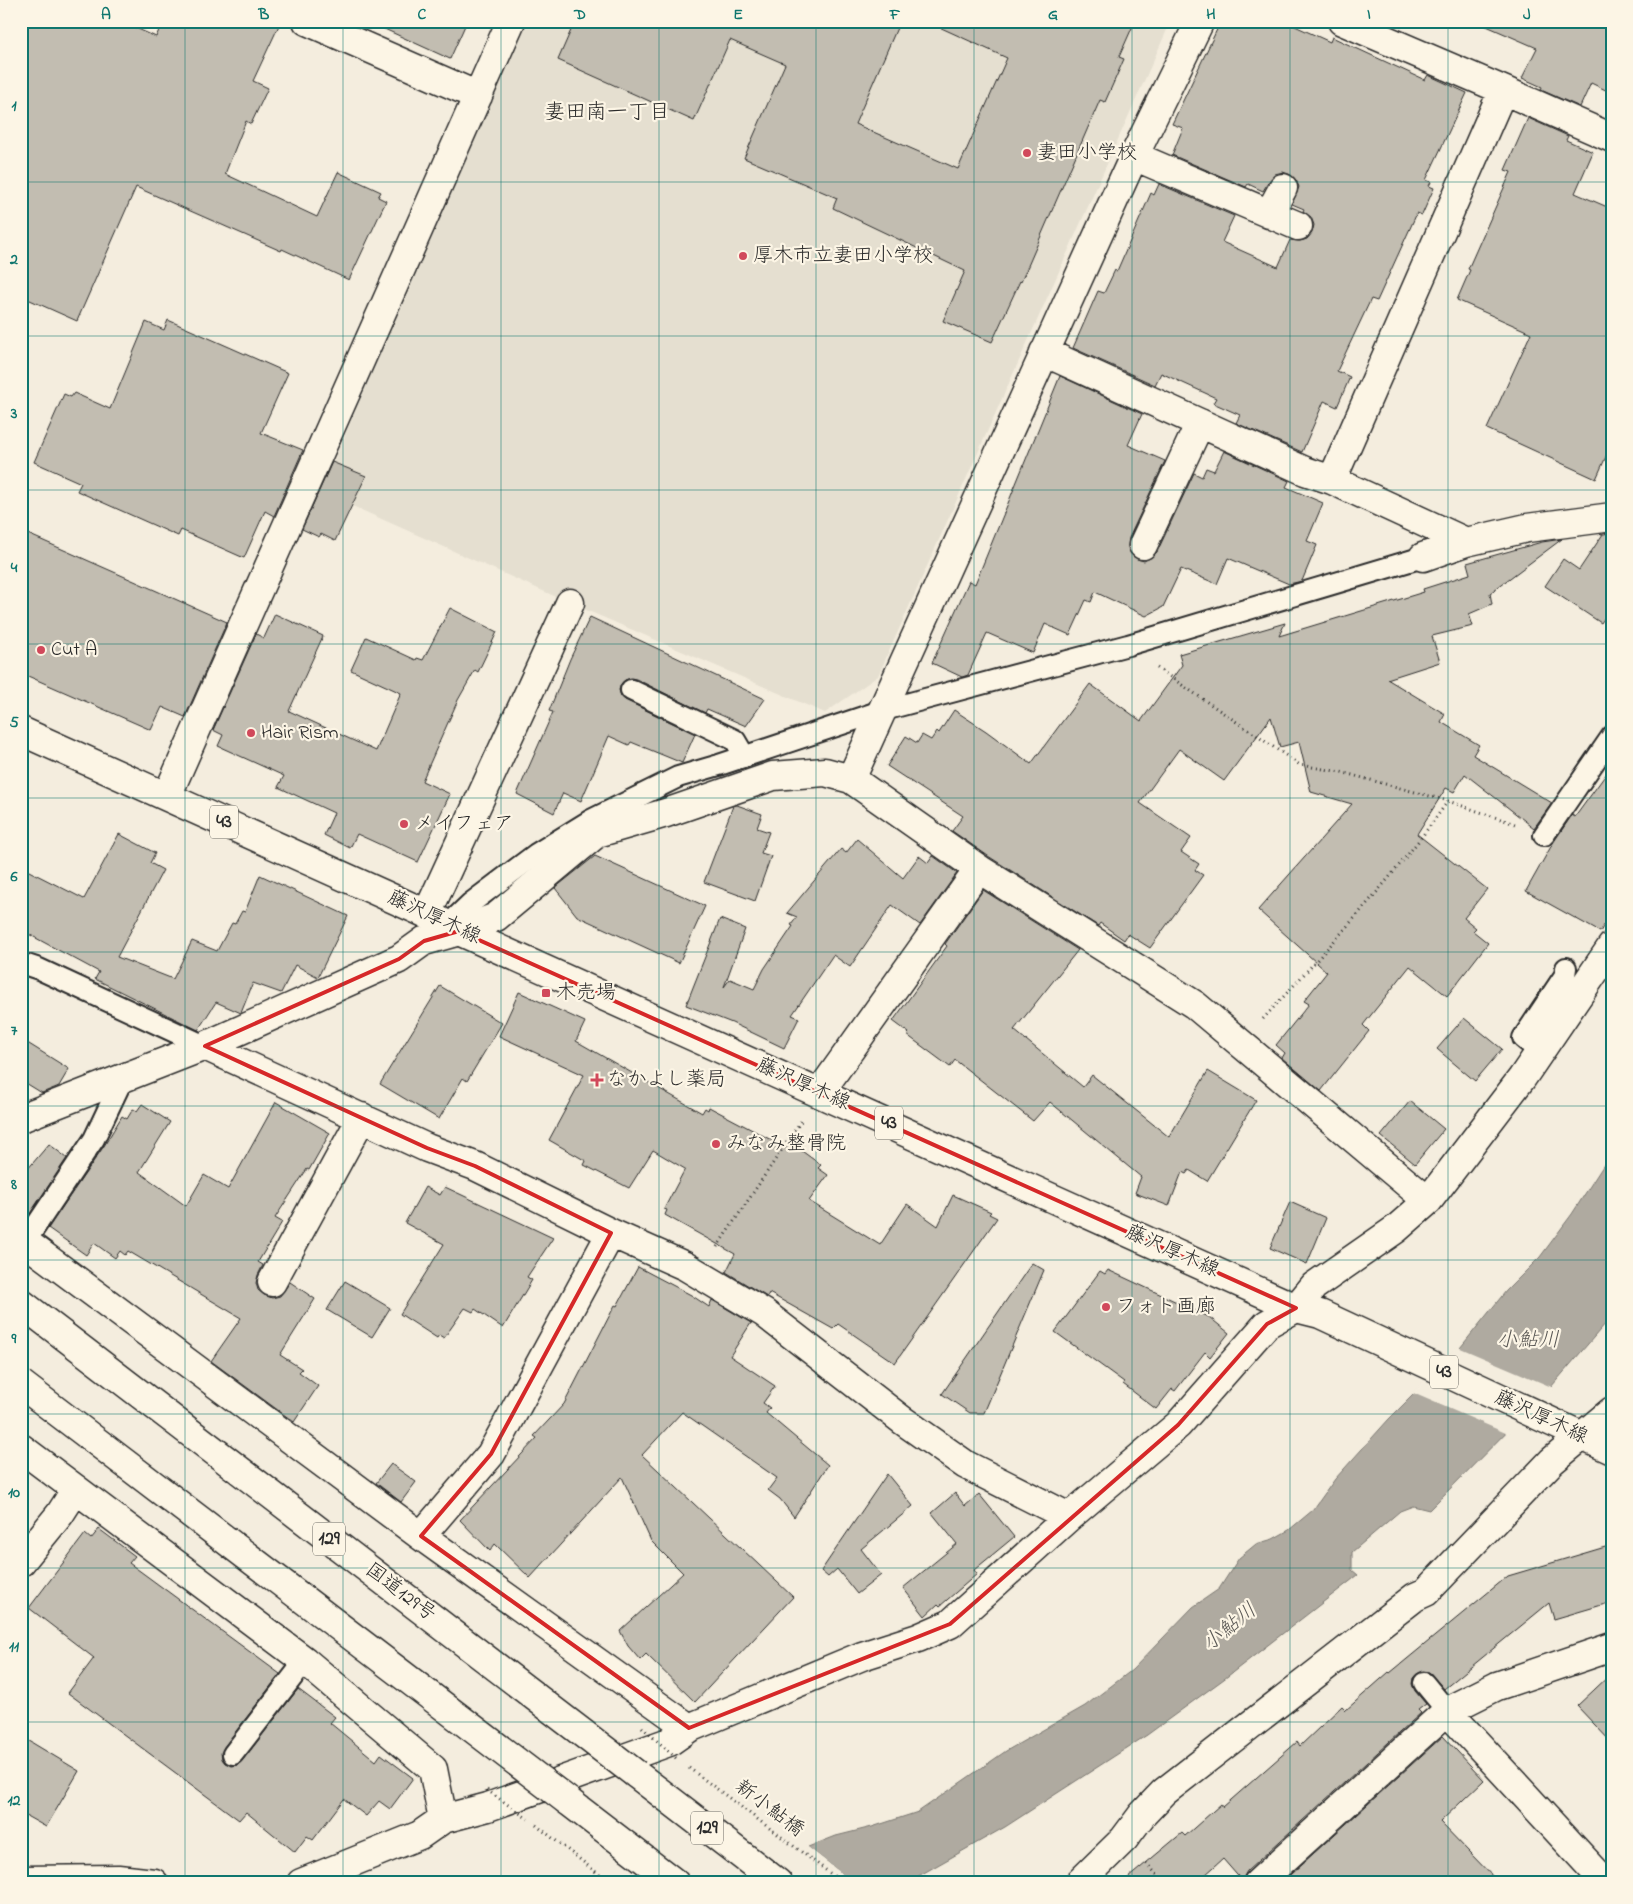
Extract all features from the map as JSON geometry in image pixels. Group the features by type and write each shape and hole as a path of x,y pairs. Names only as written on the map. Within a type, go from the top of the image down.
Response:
{"main road":[{"path":"308,21 478,96"},
{"path":"167,796 511,21"},
{"path":"851,780 1134,156 1200,21"},
{"path":"1342,21 1390,31 1503,90 1612,138"},
{"path":"1332,480 1503,90"},
{"path":"1134,156 1298,226"},
{"path":"1269,214 1283,188"},
{"path":"1044,352 1305,471 1332,480 1466,542"},
{"path":"1143,545 1200,423"},
{"path":"1423,557 1466,542 1527,528 1612,517"},
{"path":"21,1118 205,1046 399,959 445,923 570,603"},
{"name":"藤沢厚木線","path":"21,731 1612,1450"},
{"path":"445,923 496,917 597,833 666,813 773,776 825,772 851,780 979,869 1195,1005 1428,1201"},
{"path":"820,1092 979,869"},
{"path":"301,1883 420,1836 443,1820 669,1742 689,1728 862,1656 918,1638 950,1624 1069,1517 1178,1425 1267,1324 1308,1311 1314,1286 1396,1229 1428,1201 1540,1051 1612,946"},
{"path":"205,1046 427,1148 476,1166 611,1233 685,1266 764,1313 902,1420 966,1465 1069,1517"},
{"path":"272,1282 362,1117"},
{"path":"421,1536 491,1454 611,1233"},
{"path":"23,1241 421,1536 689,1728"},
{"name":"国道129号","path":"21,1303 778,1883"},
{"path":"21,1384 675,1883"},
{"path":"1079,1883 1124,1839 1142,1815 1164,1792 1415,1598 1426,1592 1552,1461 1574,1434 1612,1410"},
{"path":"21,1448 305,1661 434,1770 443,1820"},
{"path":"21,1562 60,1514 76,1489"},
{"path":"1258,1883 1447,1711 1497,1686 1612,1647"},
{"path":"1447,1711 1606,1883"},
{"path":"21,1880 118,1879 154,1883"}],"lane":[{"path":"445,923 536,854 591,820 678,777 745,757 884,710 1128,645 1423,557"},
{"path":"631,690 735,740 745,757"},
{"path":"1544,835 1612,736"},
{"path":"21,963 39,969 205,1046"},
{"path":"1540,1051 1523,1038 1564,975 1566,968"},
{"path":"23,1241 94,1139 123,1078"},
{"path":"233,1754 305,1661"},
{"path":"1424,1683 1447,1711"}],"path":[{"path":"1128,645 1137,654 1300,765 1341,772 1448,801 1544,835"},
{"path":"1241,1044 1366,905 1427,831 1448,801"},
{"path":"699,1274 785,1144"},
{"name":"新小鮎橋","path":"642,1726 677,1759 843,1883"},
{"path":"487,1790 528,1819 610,1883"}],"highlighted area":[{"path":"459,931 1296,1308 1267,1324 1178,1425 950,1624 689,1728 421,1536 491,1454 611,1233 475,1166 427,1148 205,1046 399,959 424,941"}],"shaded area":[{"name":"厚木市立妻田小学校","path":"520,21 1171,21 878,676 825,713 570,603 321,492"}],"water":[{"name":"小鮎川","path":"1612,1152 1612,1316 1551,1387 1429,1510 1413,1506 1400,1511 1352,1552 1352,1570 1358,1575 1228,1676 1147,1735 1005,1827 906,1883 854,1883 808,1847 836,1836 918,1812 1006,1751 1085,1706 1132,1670 1193,1607 1219,1589 1239,1558 1256,1544 1273,1539 1289,1530 1313,1510 1335,1479 1389,1419 1460,1348 1506,1291 1540,1257 1572,1214"}],"pier":[{"path":"1458,1347 1554,1388 1508,1434 1413,1393"},
{"path":"806,1846 854,1883 850,1883 806,1849"}],"building":[{"path":"21,21 120,21 156,37 163,21 281,21 253,81 268,88 251,124 246,121 225,174 317,217 338,172 381,192 378,197 386,201 349,280 282,249 281,251 136,187 77,321 21,296"},
{"path":"367,21 467,21 450,59"},
{"path":"575,21 900,21 855,124 958,169 1007,58 926,21 1135,21 1119,57 1124,59 1105,102 1100,100 1021,282 992,342 943,321 965,271 833,208 837,198 744,158 785,64 730,40 694,121 558,60"},
{"path":"1221,21 1284,21 1330,42 1332,37 1425,80 1428,75 1467,93 1426,180 1431,182 1429,186 1434,188 1422,215 1417,213 1377,301 1371,299 1337,371 1350,377 1337,407 1324,401 1302,452 1236,423 1240,415 1213,403 1216,398 1161,373 1155,385 1073,348 1098,291 1104,293 1115,270 1117,271 1151,193 1154,195 1159,184 1234,216 1222,242 1278,267 1290,240 1300,241 1307,239 1312,233 1314,225 1311,217 1303,211 1304,209 1292,204 1299,187 1291,175 1283,172 1275,174 1263,191 1248,184 1246,187 1172,155 1183,128 1172,124"},
{"path":"1475,21 1612,21 1612,93 1591,83 1580,107 1541,90 1542,87 1522,78 1537,48"},
{"path":"1528,118 1568,136 1566,140 1593,152 1575,193 1612,209 1612,443 1596,479 1487,429 1531,333 1457,300 1470,270 1468,269 1511,172 1505,170"},
{"path":"168,320 288,373 261,433 303,450 274,516 265,511 244,558 181,530 178,536 77,491 81,483 34,462 64,394 71,397 74,393 110,409 146,322 164,330"},
{"path":"1060,376 1142,414 1128,445 1165,461 1129,538 1128,547 1131,554 1137,559 1144,561 1157,552 1194,473 1202,477 1206,468 1214,471 1224,451 1289,481 1286,487 1323,503 1307,541 1317,545 1302,581 1289,584 1228,558 1217,584 1181,569 1163,607 1146,616 1095,592 1091,602 1086,600 1070,635 1045,624 1033,653 987,633 968,675 962,677 932,663 969,581 975,584"},
{"path":"332,462 366,476 335,541 321,534 319,537 302,529"},
{"path":"21,531 227,622 185,717 162,707 151,730 21,673"},
{"path":"1612,533 1612,607 1601,623 1545,586 1563,559 1579,570 1603,534"},
{"path":"1562,539 1490,593 1492,604 1469,614 1473,626 1432,636 1440,662 1387,679 1445,714 1441,722 1479,745 1473,755 1552,803 1534,828 1465,774 1454,792 1446,788 1417,834 1487,889 1464,918 1476,928 1473,931 1488,943 1447,996 1410,966 1363,1025 1369,1031 1321,1091 1282,1058 1285,1053 1276,1045 1309,1004 1304,1001 1327,972 1258,910 1352,804 1311,792 1299,742 1280,747 1271,717 1224,781 1179,749 1140,803 1191,838 1181,852 1199,864 1195,870 1203,875 1150,948 1128,934 1124,940 1100,923 1098,926 988,856 952,831 963,816 887,766 906,736 917,743 922,735 931,740 937,731 939,733 954,710 1031,764 1090,684 1141,721 1182,665 1179,654 1285,623 1279,636 1424,592 1423,589 1470,574 1467,563 1542,542"},
{"path":"450,608 497,632 478,672 475,670 458,700 422,781 450,794 418,862 357,834 350,848 324,835 334,813 278,787 284,776 218,746 223,735 213,730 256,634 264,638 275,614 323,636 289,711 376,751 401,693 351,670 366,637 416,660 417,658 423,660"},
{"path":"590,617 765,699 746,726 707,709 705,713 636,679 625,680 619,690 625,700 695,734 682,763 631,742 629,745 609,736 581,801 563,793 554,813 517,794 553,712 549,711 570,659"},
{"path":"1612,766 1612,912 1600,932 1526,891 1553,843 1572,815 1575,817"},
{"path":"737,805 762,814 757,828 769,832 761,853 771,856 755,901 704,882 733,806"},
{"path":"119,834 155,853 150,863 163,870 117,957 173,979 192,941 217,951 232,923 235,924 242,911 245,912 260,875 348,916 318,977 295,965 281,993 253,983 241,1013 216,1002 198,1030 95,979 99,972 21,930 21,867 84,899"},
{"path":"857,839 903,878 919,856 928,863 933,856 957,873 920,925 892,905 850,967 833,955 792,1015 799,1018 784,1048 732,1023 686,1005 720,919 745,929 724,987 730,979 754,989 764,969 797,917 787,913 841,849 846,853"},
{"path":"595,856 705,906 679,963 577,916 555,888"},
{"path":"983,890 1078,950 1014,1030 1083,1087 1092,1075 1169,1137 1208,1071 1256,1100 1207,1181 1189,1170 1186,1174 1182,1172 1169,1206 1135,1193 1141,1177 1050,1102 1033,1121 955,1060 950,1067 907,1035 909,1033 893,1021 947,946 945,944"},
{"path":"440,986 502,1023 467,1081 463,1078 439,1119 380,1084"},
{"path":"519,992 585,1022 576,1041 702,1113 705,1108 708,1110 709,1107 792,1151 795,1146 821,1165 818,1168 828,1175 809,1201 880,1245 907,1204 938,1226 953,1195 991,1212 989,1214 997,1218 895,1363 838,1324 833,1329 769,1293 767,1297 726,1272 735,1254 665,1215 667,1210 664,1209 685,1169 653,1150 629,1188 584,1165 586,1161 549,1140 584,1075 499,1036"},
{"path":"1464,1018 1502,1049 1475,1081 1437,1049"},
{"path":"21,1039 69,1069 59,1086 42,1093 21,1080"},
{"path":"1410,1101 1444,1129 1415,1164 1381,1136"},
{"path":"276,1102 330,1133 309,1170 307,1169 275,1218 282,1222 258,1262 263,1265 256,1283 258,1290 264,1295 272,1298 280,1296 290,1282 315,1299 280,1355 302,1369 299,1372 318,1386 294,1422 211,1361 241,1318 128,1251 125,1255 120,1251 115,1258 94,1243 86,1255 48,1228 104,1146 122,1116 127,1119 133,1109 137,1111 142,1104 170,1122 139,1172 186,1206 204,1175 228,1189"},
{"path":"49,1144 67,1158 29,1215 21,1209 21,1177"},
{"path":"425,1187 440,1195 445,1187 553,1238 527,1277 532,1280 503,1328 475,1309 473,1312 465,1308 444,1338 439,1335 437,1338 400,1314 444,1244 405,1223"},
{"path":"1290,1202 1326,1218 1307,1264 1270,1248"},
{"path":"1032,1263 1044,1270 984,1413 970,1413 942,1394"},
{"path":"638,1267 691,1295 709,1307 712,1300 751,1323 730,1356 775,1386 763,1403 770,1408 766,1413 828,1465 794,1517 780,1499 768,1490 777,1478 682,1412 642,1455 793,1597 695,1702 646,1654 640,1660 628,1646 620,1631 683,1573 651,1541 622,1477 530,1578 495,1544 490,1551 460,1520 537,1438 534,1436 564,1404 615,1305 617,1306"},
{"path":"1108,1270 1209,1317 1229,1333 1210,1357 1205,1352 1175,1391 1172,1389 1156,1409 1123,1384 1124,1382 1055,1332 1100,1271 1105,1274"},
{"path":"345,1281 390,1308 372,1337 327,1310"},
{"path":"391,1464 416,1482 401,1502 376,1483"},
{"path":"887,1474 913,1506 861,1549 881,1575 857,1594 837,1569 828,1577 821,1571"},
{"path":"955,1493 965,1506 979,1494 1014,1537 974,1570 977,1574 940,1606 938,1604 925,1616 903,1588 957,1544 932,1513"},
{"path":"99,1529 135,1556 129,1563 280,1674 224,1747 221,1753 225,1763 232,1766 238,1765 242,1761 298,1689 335,1717 330,1723 376,1761 381,1754 413,1778 390,1809 379,1801 366,1816 344,1799 313,1840 307,1836 295,1852 246,1812 239,1820 68,1693 94,1658 29,1608 85,1534 91,1539"},
{"path":"1612,1545 1612,1602 1554,1619 1549,1603 1444,1689 1429,1672 1423,1671 1417,1674 1413,1678 1412,1684 1415,1691 1426,1704 1418,1710 1421,1713 1247,1871 1243,1882 1223,1859 1196,1883 1122,1883 1182,1833 1185,1836 1221,1804 1223,1807 1297,1742 1300,1746 1342,1706 1346,1710 1389,1672 1508,1576"},
{"path":"1612,1673 1612,1743 1577,1706"},
{"path":"21,1736 79,1771 46,1827 21,1813"},
{"path":"1443,1736 1484,1780 1440,1822 1499,1883 1281,1883"}],"place":[{"name":"妻田小学校","path":"1027,153"},
{"name":"厚木市立妻田小学校","path":"743,256"},
{"name":"Cut A","path":"41,650"},
{"name":"Hair Rism","path":"251,733"},
{"name":"メイフェア","path":"404,824"},
{"name":"木売場","path":"546,993"},
{"name":"なかよし薬局","path":"597,1080"},
{"name":"みなみ整骨院","path":"716,1144"},
{"name":"フォト画廊","path":"1106,1307"}],"district":[{"name":"妻田南一丁目","path":"607,113"}]}
